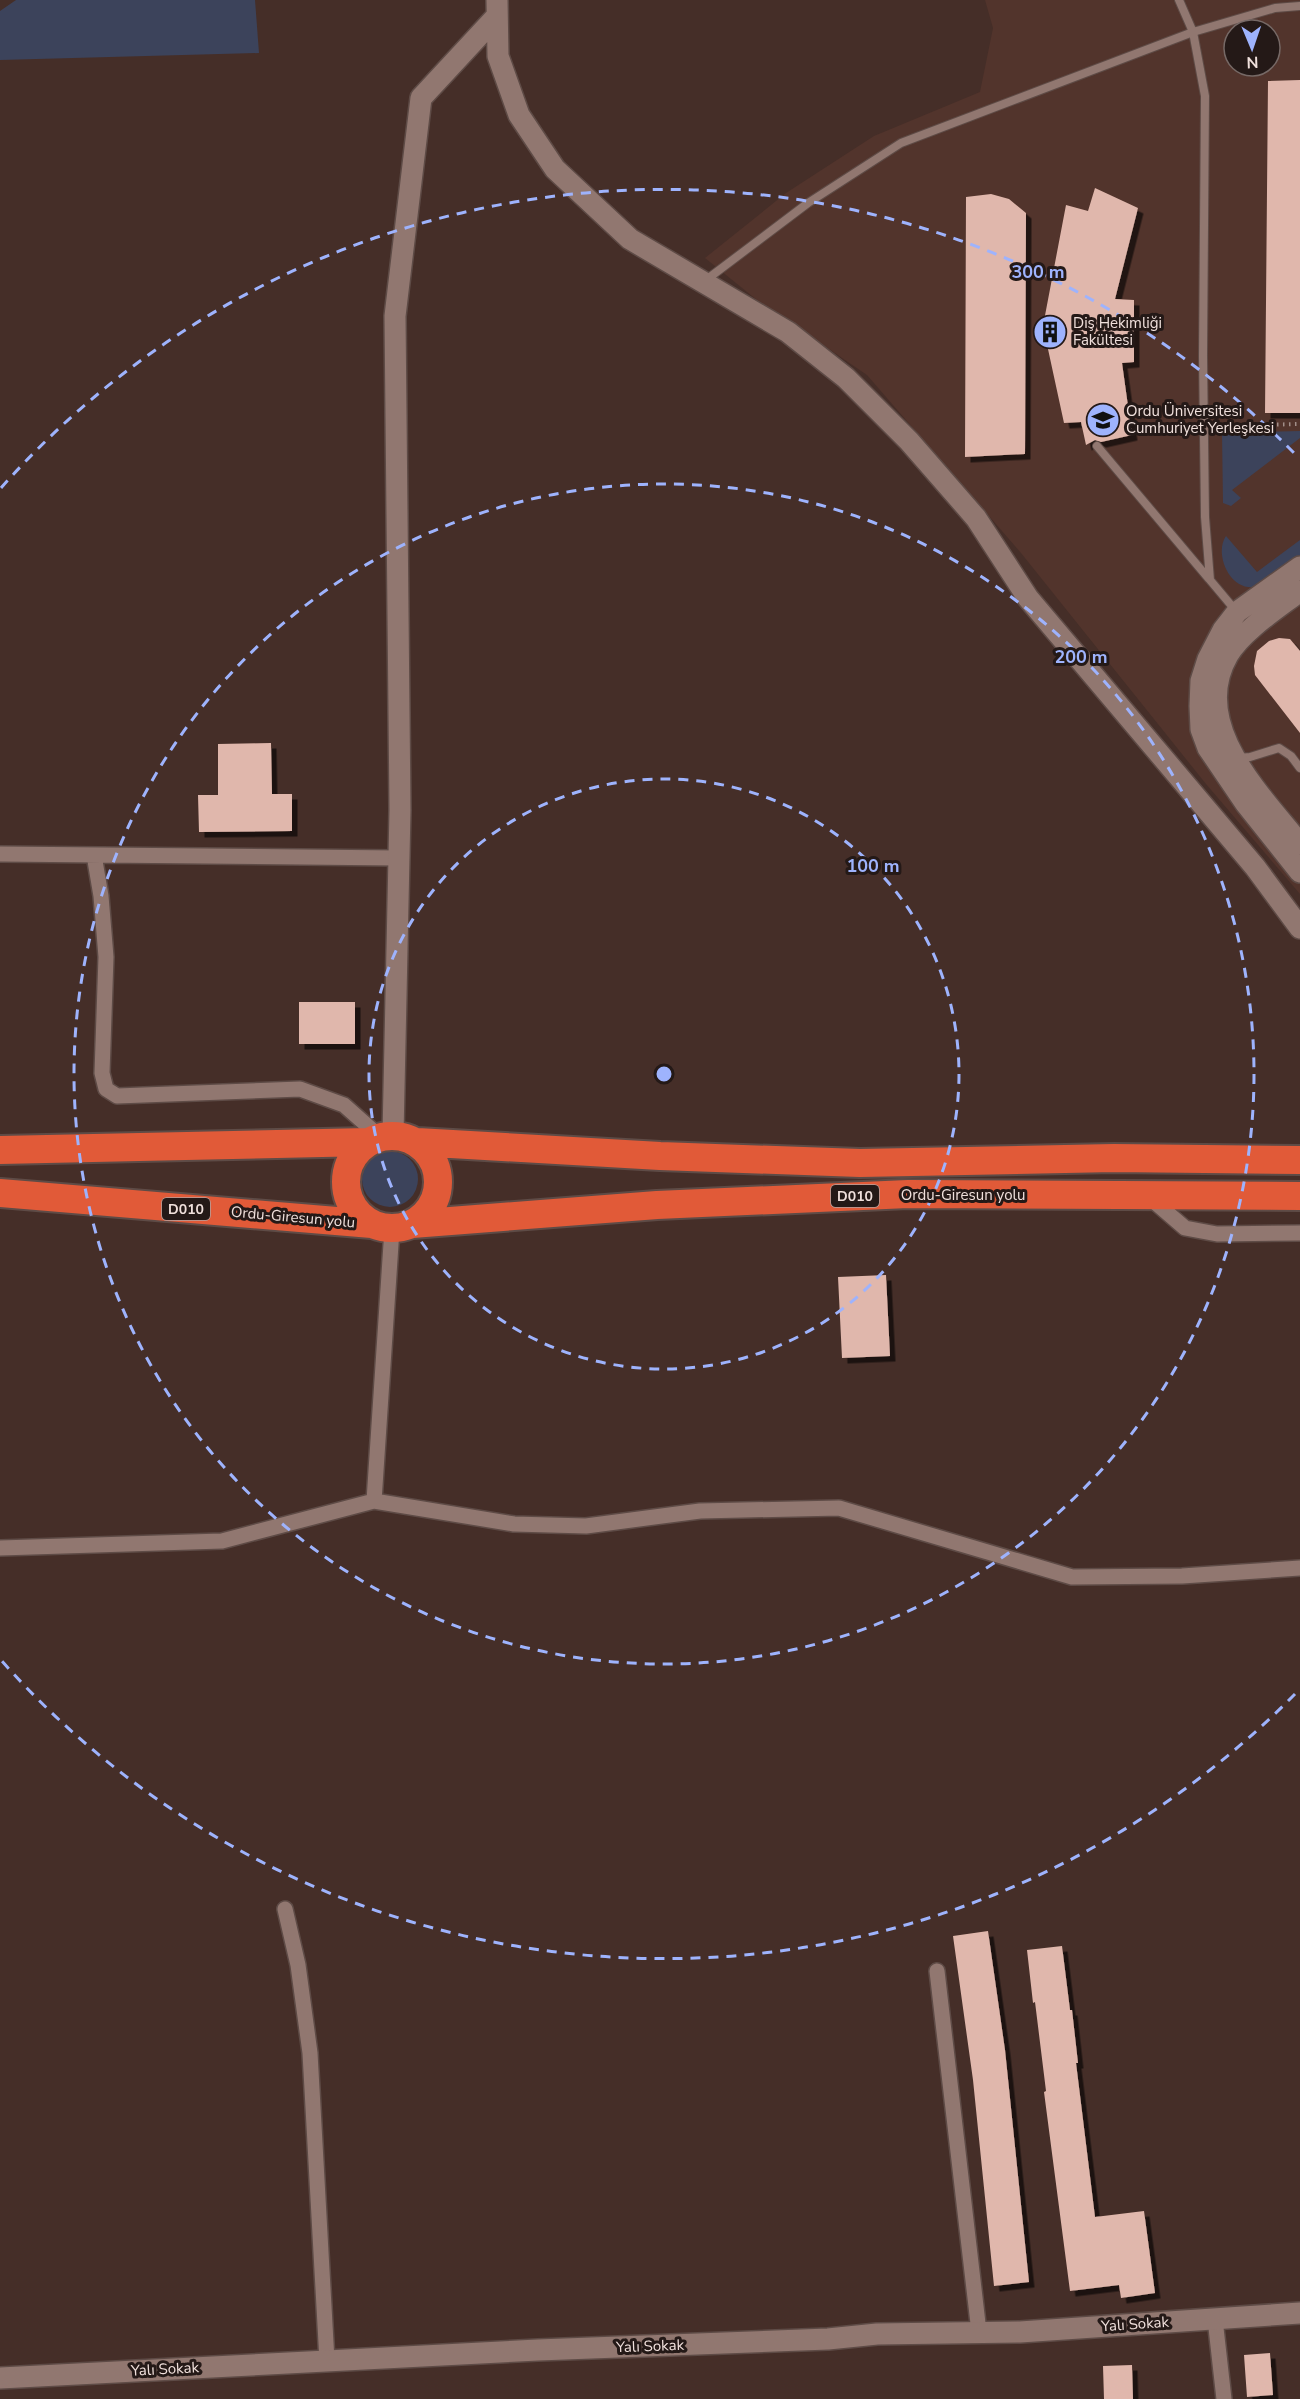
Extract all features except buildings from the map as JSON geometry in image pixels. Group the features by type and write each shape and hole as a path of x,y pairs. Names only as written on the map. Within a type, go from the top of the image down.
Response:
{"highway":[{"name":"D010","path":"0,1150 389,1139 660,1156 860,1163 1114,1158 1300,1160"},
{"path":"389,1139 428,1151 435,1163 438,1185 433,1205 424,1216 392,1226 358,1214 349,1200 346,1184 348,1167 356,1153 389,1139"},
{"name":"Ordu-Giresun yolu","path":"0,1194 392,1226 657,1205 908,1194 1300,1196"}],"street":[{"path":"497,8 498,56 519,115 555,169 630,238 702,283 788,332 846,378 909,441 976,518 1028,598 1255,867 1300,928"},
{"path":"389,1139 398,858 395,316 421,98 497,8"},
{"path":"1300,567 1237,612 1223,630 1208,659 1201,681 1202,729 1208,748 1240,795 1300,872"},
{"path":"1300,591 1248,632 1229,654 1221,673 1216,712 1229,749 1235,759 1300,844"},
{"path":"0,854 398,858"},
{"path":"94,855 101,897 106,957 102,1072 106,1089 117,1096 300,1089 344,1105 389,1139"},
{"path":"1147,1195 1185,1228 1217,1233 1300,1233"},
{"path":"374,1501 392,1226"},
{"path":"0,1548 222,1541 374,1501 513,1524 586,1526 700,1511 839,1508 1072,1577 1182,1576 1300,1568"},
{"path":"285,1909 298,1965 310,2052 327,2361"},
{"path":"937,1971 979,2332"},
{"name":"Yalı Sokak","path":"0,2378 828,2339 877,2334 1020,2332 1300,2313"},
{"path":"1215,2319 1224,2399"}],"lane":[{"path":"1179,0 1193,32 1205,96 1204,426 1205,517 1210,580"},
{"path":"702,283 808,203 901,142 1193,32 1275,8 1300,6"},
{"path":"1097,446 1237,612"},
{"path":"1235,759 1279,748 1291,756 1300,768"}],"path":[{"path":"1204,426 1300,424"}],"shaded area":[{"path":"16,0 255,0 259,53 0,60 0,11"},
{"name":"Ordu Üniversitesi Cumhuriyet Yerleşkesi","path":"985,0 1300,0 1300,894 1206,784 1021,553 867,375 757,300 705,258 786,193 874,136 980,92 993,28"},
{"path":"1300,431 1300,438 1232,490 1241,498 1231,506 1223,503 1222,433"},
{"path":"1226,536 1257,572 1300,540 1300,556 1266,583 1254,587 1245,586 1237,583 1226,569 1222,552"},
{"path":"390,1151 401,1153 410,1159 416,1168 418,1179 416,1190 410,1199 401,1205 390,1207 379,1205 370,1199 364,1190 362,1179 364,1168 370,1159 379,1153"}],"place":[{"name":"Diş Hekimliği Fakültesi","path":"1050,332"},
{"name":"Ordu Üniversitesi Cumhuriyet Yerleşkesi","path":"1103,420"}]}
